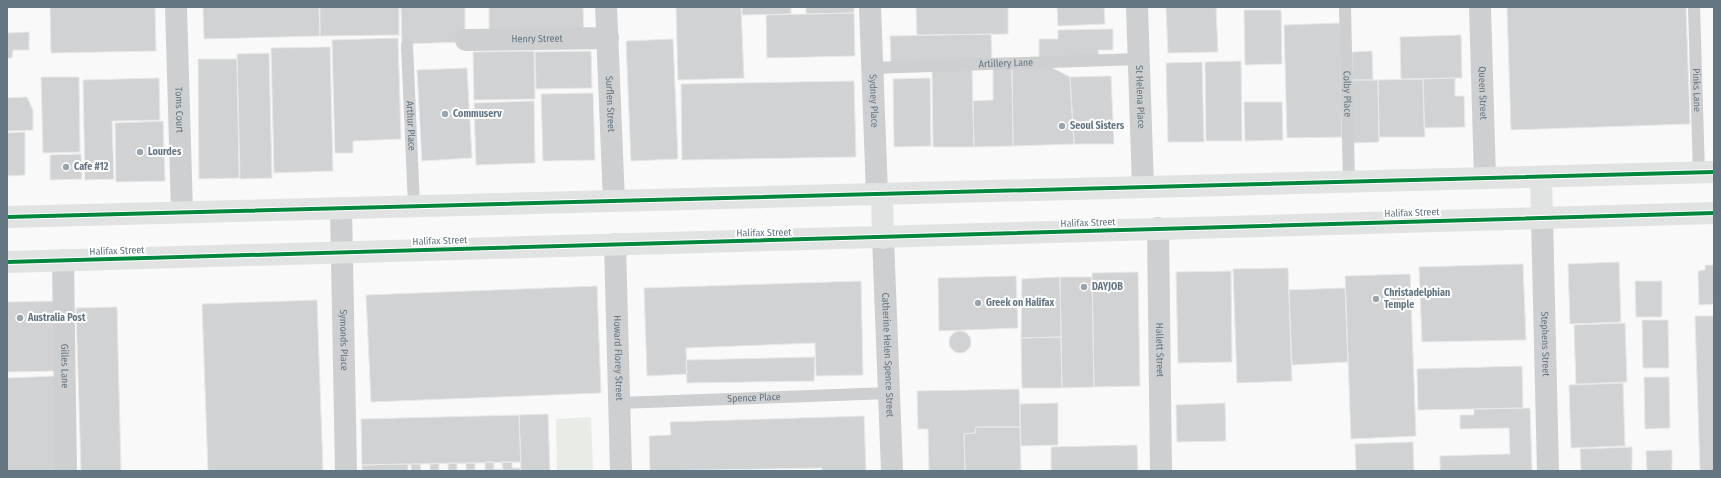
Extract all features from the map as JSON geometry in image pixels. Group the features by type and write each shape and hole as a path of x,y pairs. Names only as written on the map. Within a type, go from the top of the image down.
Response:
{"street":[{"name":"Toms Court","path":"176,7 182,212"},
{"name":"Surflen Street","path":"606,7 614,201"},
{"name":"Sydney Place","path":"870,7 879,194"},
{"name":"St Helena Place","path":"1137,7 1143,187"},
{"name":"Queen Street","path":"1480,7 1485,178"},
{"name":"Henry Street","path":"466,40 608,38"},
{"path":"7,217 1706,173"},
{"path":"1541,177 1542,218"},
{"path":"879,194 883,238"},
{"name":"Symonds Place","path":"341,208 346,471"},
{"name":"Halifax Street","path":"7,262 1714,213"},
{"name":"Stephens Street","path":"1542,218 1548,471"},
{"name":"Hallett Street","path":"1158,228 1160,471"},
{"name":"Catherine Helen Spence Street","path":"883,238 892,471"},
{"name":"Howard Florey Street","path":"615,244 621,471"},
{"name":"Gilles Lane","path":"63,260 66,471"}],"lane":[{"name":"Colby Place","path":"1345,7 1349,182"},
{"name":"Pinks Lane","path":"1694,7 1706,173"},
{"name":"Arthur Place","path":"407,45 414,206"},
{"name":"Artillery Lane","path":"873,68 1139,60"},
{"name":"Spence Place","path":"619,403 889,393"}],"shaded area":[{"path":"591,417 593,471 557,471 556,419"}],"building":[{"path":"50,7 155,7 156,51 51,53"},
{"path":"203,7 319,7 320,36 204,39"},
{"path":"320,7 399,7 399,35 320,36"},
{"path":"401,7 465,7 465,42 402,44"},
{"path":"489,7 583,7 584,36 489,37"},
{"path":"676,7 741,7 744,78 678,80"},
{"path":"742,7 791,7 791,14 742,15"},
{"path":"806,7 854,7 854,13 806,14"},
{"path":"916,7 1008,7 1008,34 917,35"},
{"path":"1057,7 1104,7 1105,24 1058,26"},
{"path":"1166,7 1216,7 1218,52 1168,53"},
{"path":"1507,7 1686,7 1690,124 1511,130"},
{"path":"1244,10 1281,10 1282,64 1245,65"},
{"path":"854,13 855,56 767,58 766,15"},
{"path":"1340,23 1342,137 1287,138 1284,25"},
{"path":"1113,29 1113,50 1098,50 1099,58 1039,58 1039,39 1058,39 1058,30"},
{"path":"29,32 29,50 13,50 12,58 7,58 7,33"},
{"path":"991,34 992,59 891,63 890,36"},
{"path":"1461,35 1462,78 1401,79 1400,37"},
{"path":"398,38 401,139 353,141 353,153 335,153 332,40"},
{"path":"673,39 678,159 631,161 626,41"},
{"path":"330,47 333,171 274,173 271,48"},
{"path":"534,51 535,99 474,100 473,52"},
{"path":"591,51 592,88 536,89 535,52"},
{"path":"1372,51 1373,80 1352,80 1352,52"},
{"path":"269,53 272,178 240,179 237,54"},
{"path":"198,59 237,59 239,178 199,179"},
{"path":"1241,61 1242,141 1206,141 1205,62"},
{"path":"1202,62 1204,142 1168,142 1166,63"},
{"path":"972,67 974,147 933,147 932,68"},
{"path":"1051,67 1070,77 1074,144 1013,146 1012,68"},
{"name":"Commuserv","path":"467,68 472,158 422,161 417,70"},
{"path":"993,68 1012,68 1013,146 974,147 973,101 993,100"},
{"path":"1111,76 1114,144 1074,144 1070,77"},
{"path":"41,77 79,77 80,152 43,153"},
{"path":"159,78 160,120 112,121 114,179 85,180 83,80"},
{"path":"930,78 931,146 894,147 893,79"},
{"path":"1455,78 1455,96 1464,96 1465,127 1424,128 1423,79"},
{"path":"1423,79 1425,137 1379,137 1378,80"},
{"path":"1352,80 1378,80 1379,142 1353,143"},
{"path":"854,81 856,157 682,160 681,84"},
{"path":"593,93 595,160 543,161 541,94"},
{"path":"27,97 33,110 33,130 7,131 7,98"},
{"path":"534,101 535,163 476,165 474,103"},
{"path":"1244,102 1282,102 1283,140 1245,141"},
{"name":"Lourdes","path":"163,121 165,181 116,182 115,123"},
{"path":"25,132 25,175 7,176 7,133"},
{"name":"Cafe #12","path":"81,154 82,179 50,180 50,155"},
{"path":"1619,262 1621,322 1570,324 1568,264"},
{"path":"1523,264 1526,340 1422,342 1419,267"},
{"path":"1705,265 1714,265 1714,304 1699,305 1698,271 1705,270"},
{"path":"1288,268 1292,381 1237,383 1233,269"},
{"path":"1231,271 1232,362 1178,363 1176,272"},
{"path":"1138,272 1140,386 1094,387 1092,273"},
{"path":"1410,274 1416,436 1351,439 1345,276"},
{"name":"Greek on Halifax","path":"1016,276 1018,328 939,331 938,278"},
{"path":"1060,277 1061,337 1021,338 1022,279"},
{"path":"1060,277 1092,277 1094,387 1062,388"},
{"path":"861,281 863,375 816,376 815,343 686,348 687,374 647,376 644,288"},
{"path":"1635,281 1662,281 1662,317 1636,317"},
{"path":"597,286 601,393 371,402 366,295"},
{"path":"1345,288 1348,362 1292,365 1289,290"},
{"path":"317,300 323,471 208,471 202,304"},
{"path":"57,301 59,371 7,372 7,302"},
{"path":"117,307 121,471 81,471 76,308"},
{"path":"1695,316 1714,316 1714,471 1700,471"},
{"path":"1642,320 1668,320 1669,368 1643,368"},
{"path":"1625,323 1627,382 1576,384 1574,325"},
{"path":"960,331 964,332 970,338 970,346 964,352 960,353 956,352 950,346 949,342 950,338 956,332"},
{"path":"1061,337 1062,388 1022,388 1021,338"},
{"path":"815,357 814,381 687,383 686,360"},
{"path":"1522,366 1523,408 1418,410 1417,369"},
{"path":"58,376 61,471 7,471 7,378"},
{"path":"1644,377 1669,377 1670,428 1645,429"},
{"path":"1623,383 1625,446 1571,448 1569,385"},
{"path":"1019,389 1020,427 976,427 975,433 964,434 965,471 929,471 928,429 918,429 917,391"},
{"path":"1058,403 1058,445 1021,446 1020,404"},
{"path":"1225,403 1226,441 1177,442 1176,405"},
{"path":"1530,408 1532,471 1440,471 1440,456 1510,454 1509,428 1460,429 1460,415 1474,415 1474,409"},
{"path":"548,414 550,471 521,471 519,415"},
{"path":"519,415 521,462 362,465 361,419"},
{"path":"864,416 866,471 822,471 822,468 650,471 649,436 671,435 670,422"},
{"path":"976,427 1020,427 1021,471 965,471 964,434 975,433"},
{"path":"1413,442 1414,471 1356,471 1355,444"},
{"path":"1137,445 1138,471 1051,471 1051,447"},
{"path":"1632,447 1632,471 1581,471 1580,449"},
{"path":"1672,450 1672,471 1647,471 1646,451"},
{"path":"485,462 494,462 494,469 503,469 503,471 485,471"},
{"path":"502,462 512,462 512,468 521,468 521,471 503,471"},
{"path":"439,463 439,471 430,471 430,464"},
{"path":"448,463 457,463 457,470 466,471 448,471"},
{"path":"466,463 475,463 475,470 485,471 466,471"},
{"path":"408,464 408,471 362,471 362,465"},
{"path":"411,464 420,464 421,471 411,471"}],"cycle path":[{"path":"7,217 1714,172"},
{"path":"7,262 1714,213"}],"place":[{"name":"Commuserv","path":"445,114"},
{"name":"Seoul Sisters","path":"1062,126"},
{"name":"Lourdes","path":"140,152"},
{"name":"Cafe #12","path":"66,167"},
{"name":"DAYJOB","path":"1084,287"},
{"name":"Christadelphian Temple","path":"1376,299"},
{"name":"Greek on Halifax","path":"978,303"},
{"name":"Australia Post","path":"20,318"}]}
